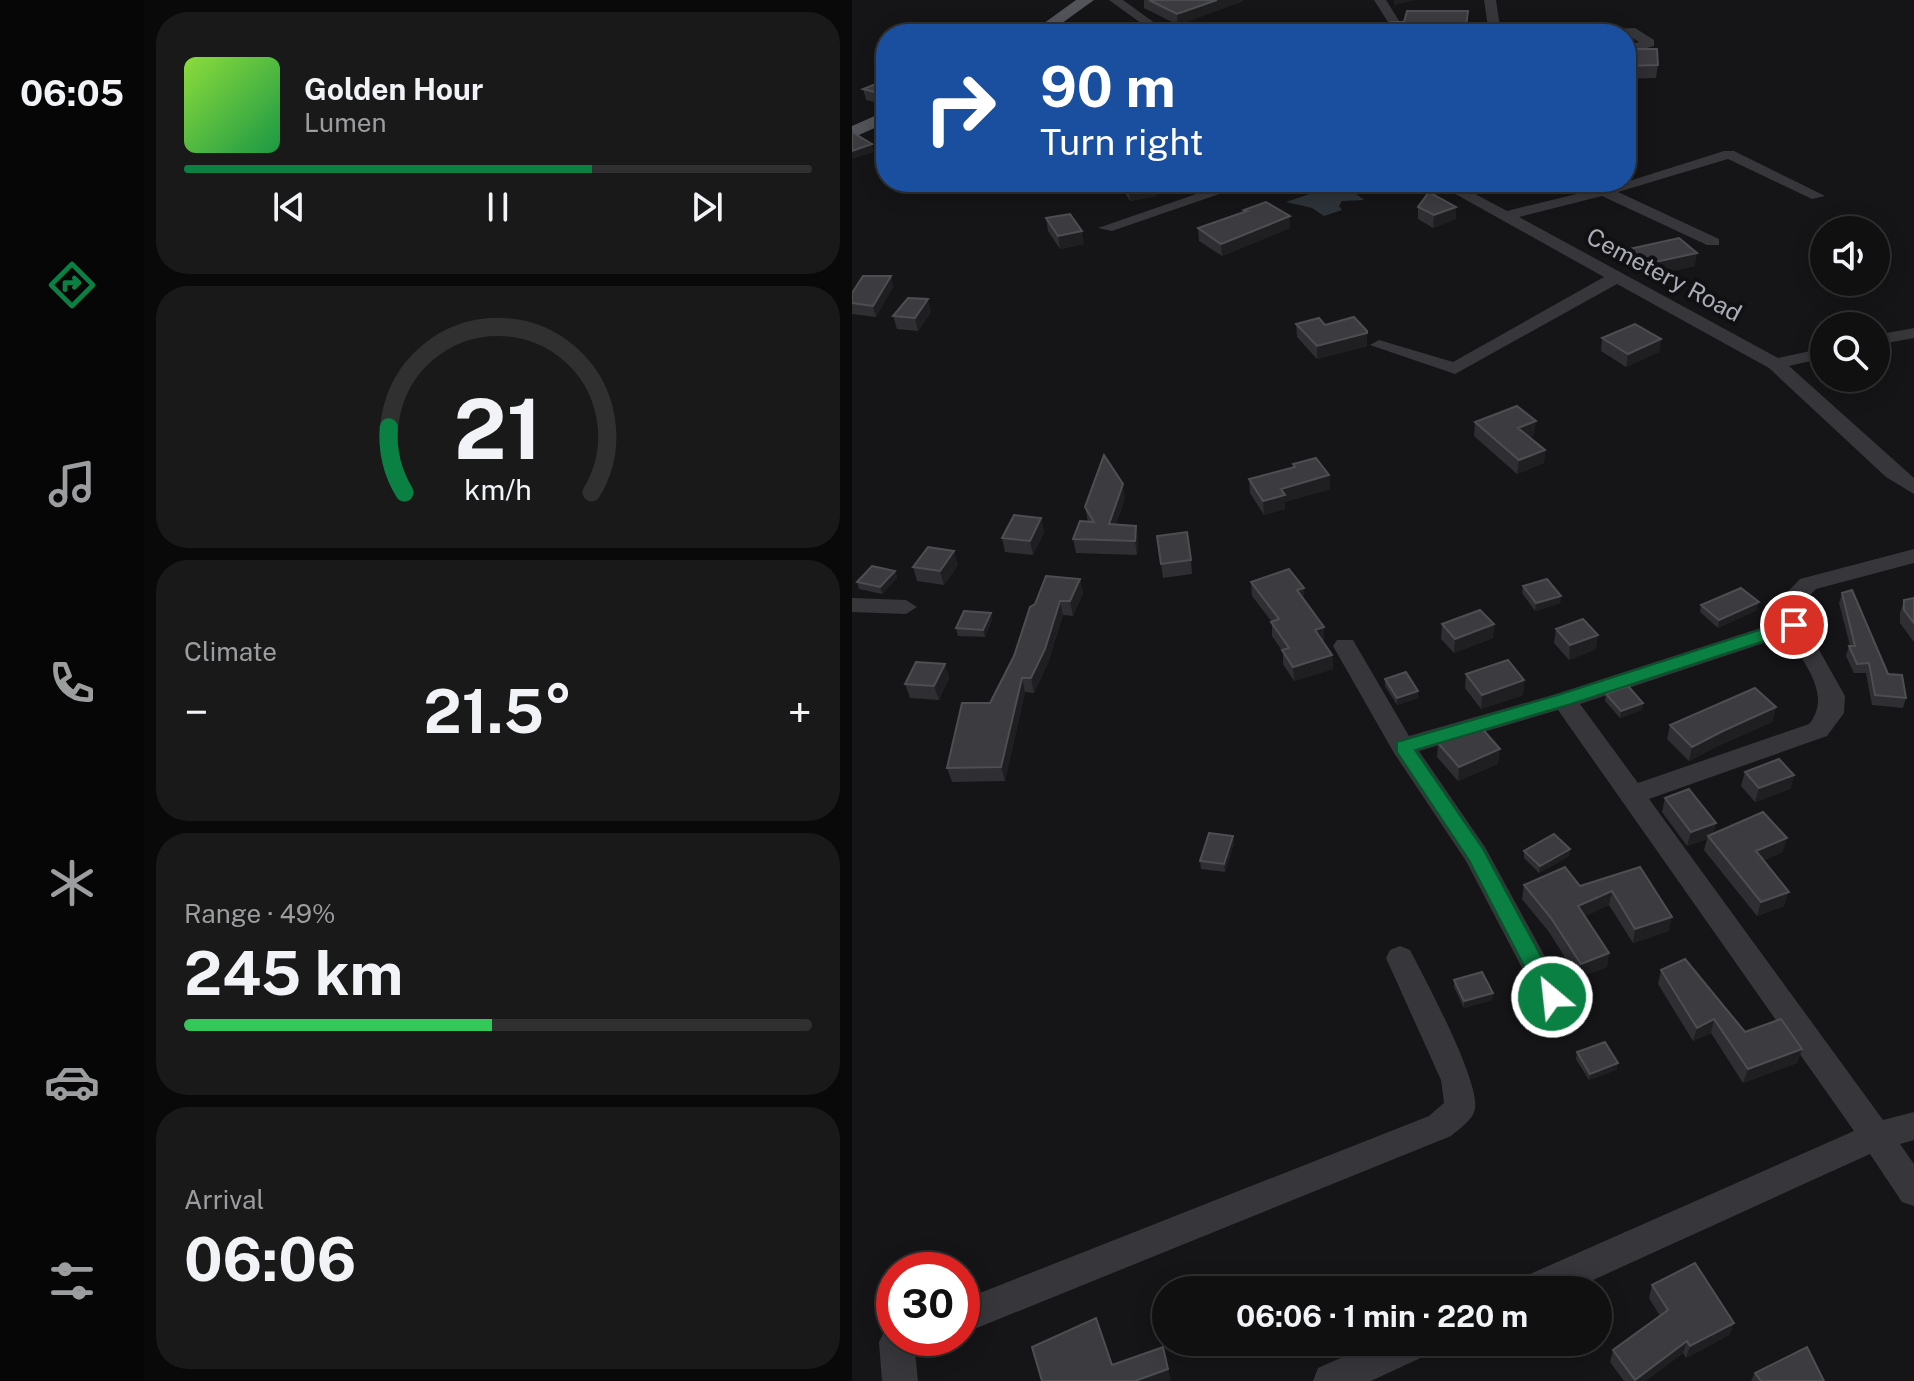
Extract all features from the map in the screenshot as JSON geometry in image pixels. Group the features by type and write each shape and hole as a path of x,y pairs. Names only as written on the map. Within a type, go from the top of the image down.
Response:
{"main road":[{"path":"1051,24 1086,0"},
{"path":"852,133 876,121"}],"street":[{"path":"1115,0 1150,24"},
{"path":"1380,0 1395,24"},
{"path":"1490,0 1494,24"},
{"path":"1636,33 1649,43 1636,47"},
{"path":"1636,182 1729,154 1817,196"},
{"path":"1106,228 1216,192"},
{"name":"Cemetery Road","path":"1461,192 1776,364 1893,473 1914,488"},
{"path":"1505,216 1600,192"},
{"path":"1606,192 1713,242"},
{"path":"1379,345 1455,368 1615,278"},
{"path":"1890,337 1914,333"},
{"path":"1776,364 1810,356"},
{"path":"1633,795 1818,730 1832,713 1833,696 1794,625 1790,601 1808,584 1914,556"},
{"path":"852,605 906,607"},
{"path":"1403,747 1564,700 1794,625"},
{"path":"1345,646 1403,747 1476,854 1552,997"},
{"path":"1564,700 1914,1191"},
{"path":"980,1310 1440,1126 1460,1108 1456,1080 1400,958"},
{"path":"1564,1276 1876,1136 1914,1126"},
{"path":"898,1356 900,1381"},
{"path":"1331,1381 1386,1356"}],"shaded area":[{"path":"1315,192 1354,192 1364,200 1342,201 1339,206 1342,210 1324,216 1312,208 1286,202"}],"building":[{"path":"1149,0 1217,0 1177,14"},
{"path":"1407,11 1468,11 1466,24 1388,24 1404,22"},
{"path":"1636,49 1657,49 1658,65 1636,66"},
{"path":"876,84 876,92 863,89"},
{"path":"852,132 872,144 852,151"},
{"path":"1429,192 1456,207 1434,215 1418,207"},
{"path":"1266,202 1290,216 1221,244 1198,228 1247,211 1244,210"},
{"path":"1070,214 1082,231 1058,236 1046,218"},
{"path":"1679,238 1697,253 1646,264 1629,249"},
{"path":"863,276 891,276 873,306 852,303 852,293"},
{"path":"908,298 928,299 915,318 893,316"},
{"path":"1354,317 1367,333 1317,346 1296,324 1319,318 1325,325"},
{"path":"1635,324 1661,339 1628,354 1602,338"},
{"path":"1517,406 1536,421 1518,428 1545,450 1519,460 1475,422"},
{"path":"1104,455 1123,484 1109,524 1136,526 1135,541 1073,539 1080,521 1094,522 1085,507"},
{"path":"1316,458 1329,475 1281,489 1285,495 1263,501 1249,479 1295,467 1293,464"},
{"path":"1014,515 1041,518 1030,541 1002,538"},
{"path":"1187,532 1191,560 1161,564 1157,536"},
{"path":"928,547 954,551 940,571 913,567"},
{"path":"872,566 895,571 880,587 857,582"},
{"path":"1289,569 1304,588 1297,590 1324,627 1315,630 1332,655 1293,667 1282,650 1289,648 1271,622 1279,619 1251,582"},
{"path":"1046,576 1080,579 1070,601 1060,601 1045,649 1031,678 1022,678 1001,767 947,768 962,703 990,703 1014,656 1030,607 1035,604"},
{"path":"1547,579 1561,596 1536,603 1523,586"},
{"path":"1741,588 1759,602 1719,620 1701,605"},
{"path":"1852,590 1888,674 1902,675 1906,698 1875,695 1869,663 1857,664 1849,646 1855,646 1842,593"},
{"path":"1914,598 1914,623 1904,610 1904,600"},
{"path":"1480,610 1494,624 1455,639 1442,624"},
{"path":"964,611 991,613 983,630 956,628"},
{"path":"1583,619 1598,635 1570,645 1556,629"},
{"path":"1508,660 1524,680 1482,695 1466,674"},
{"path":"916,662 945,664 934,686 905,684"},
{"path":"1406,672 1418,691 1397,698 1385,679"},
{"path":"1628,686 1643,703 1621,711 1606,694"},
{"path":"1755,688 1776,707 1692,747 1670,725"},
{"path":"1479,725 1500,749 1459,767 1438,743"},
{"path":"1779,759 1794,775 1759,788 1745,772"},
{"path":"1689,789 1716,823 1691,832 1665,798"},
{"path":"1763,812 1787,838 1756,851 1789,892 1761,902 1708,836"},
{"path":"1209,833 1233,836 1224,864 1200,861"},
{"path":"1554,834 1570,849 1540,866 1524,851"},
{"path":"1565,867 1580,886 1640,867 1672,917 1635,929 1612,891 1578,906 1609,953 1581,964 1551,918 1524,885"},
{"path":"1685,959 1745,1032 1781,1019 1802,1049 1748,1069 1714,1019 1697,1028 1661,970"},
{"path":"1482,972 1493,993 1464,1001 1454,980"},
{"path":"1605,1042 1618,1063 1590,1074 1577,1052"},
{"path":"1695,1263 1734,1323 1690,1346 1687,1341 1635,1380 1613,1350 1668,1310 1652,1285"},
{"path":"1096,1318 1112,1365 1152,1351 1152,1356 1165,1356 1168,1369 1135,1381 1042,1381 1032,1347"},
{"path":"1807,1347 1824,1381 1761,1381 1755,1373"}],"route":[{"path":"1552,997 1476,854 1403,747 1564,700 1794,625"}]}
